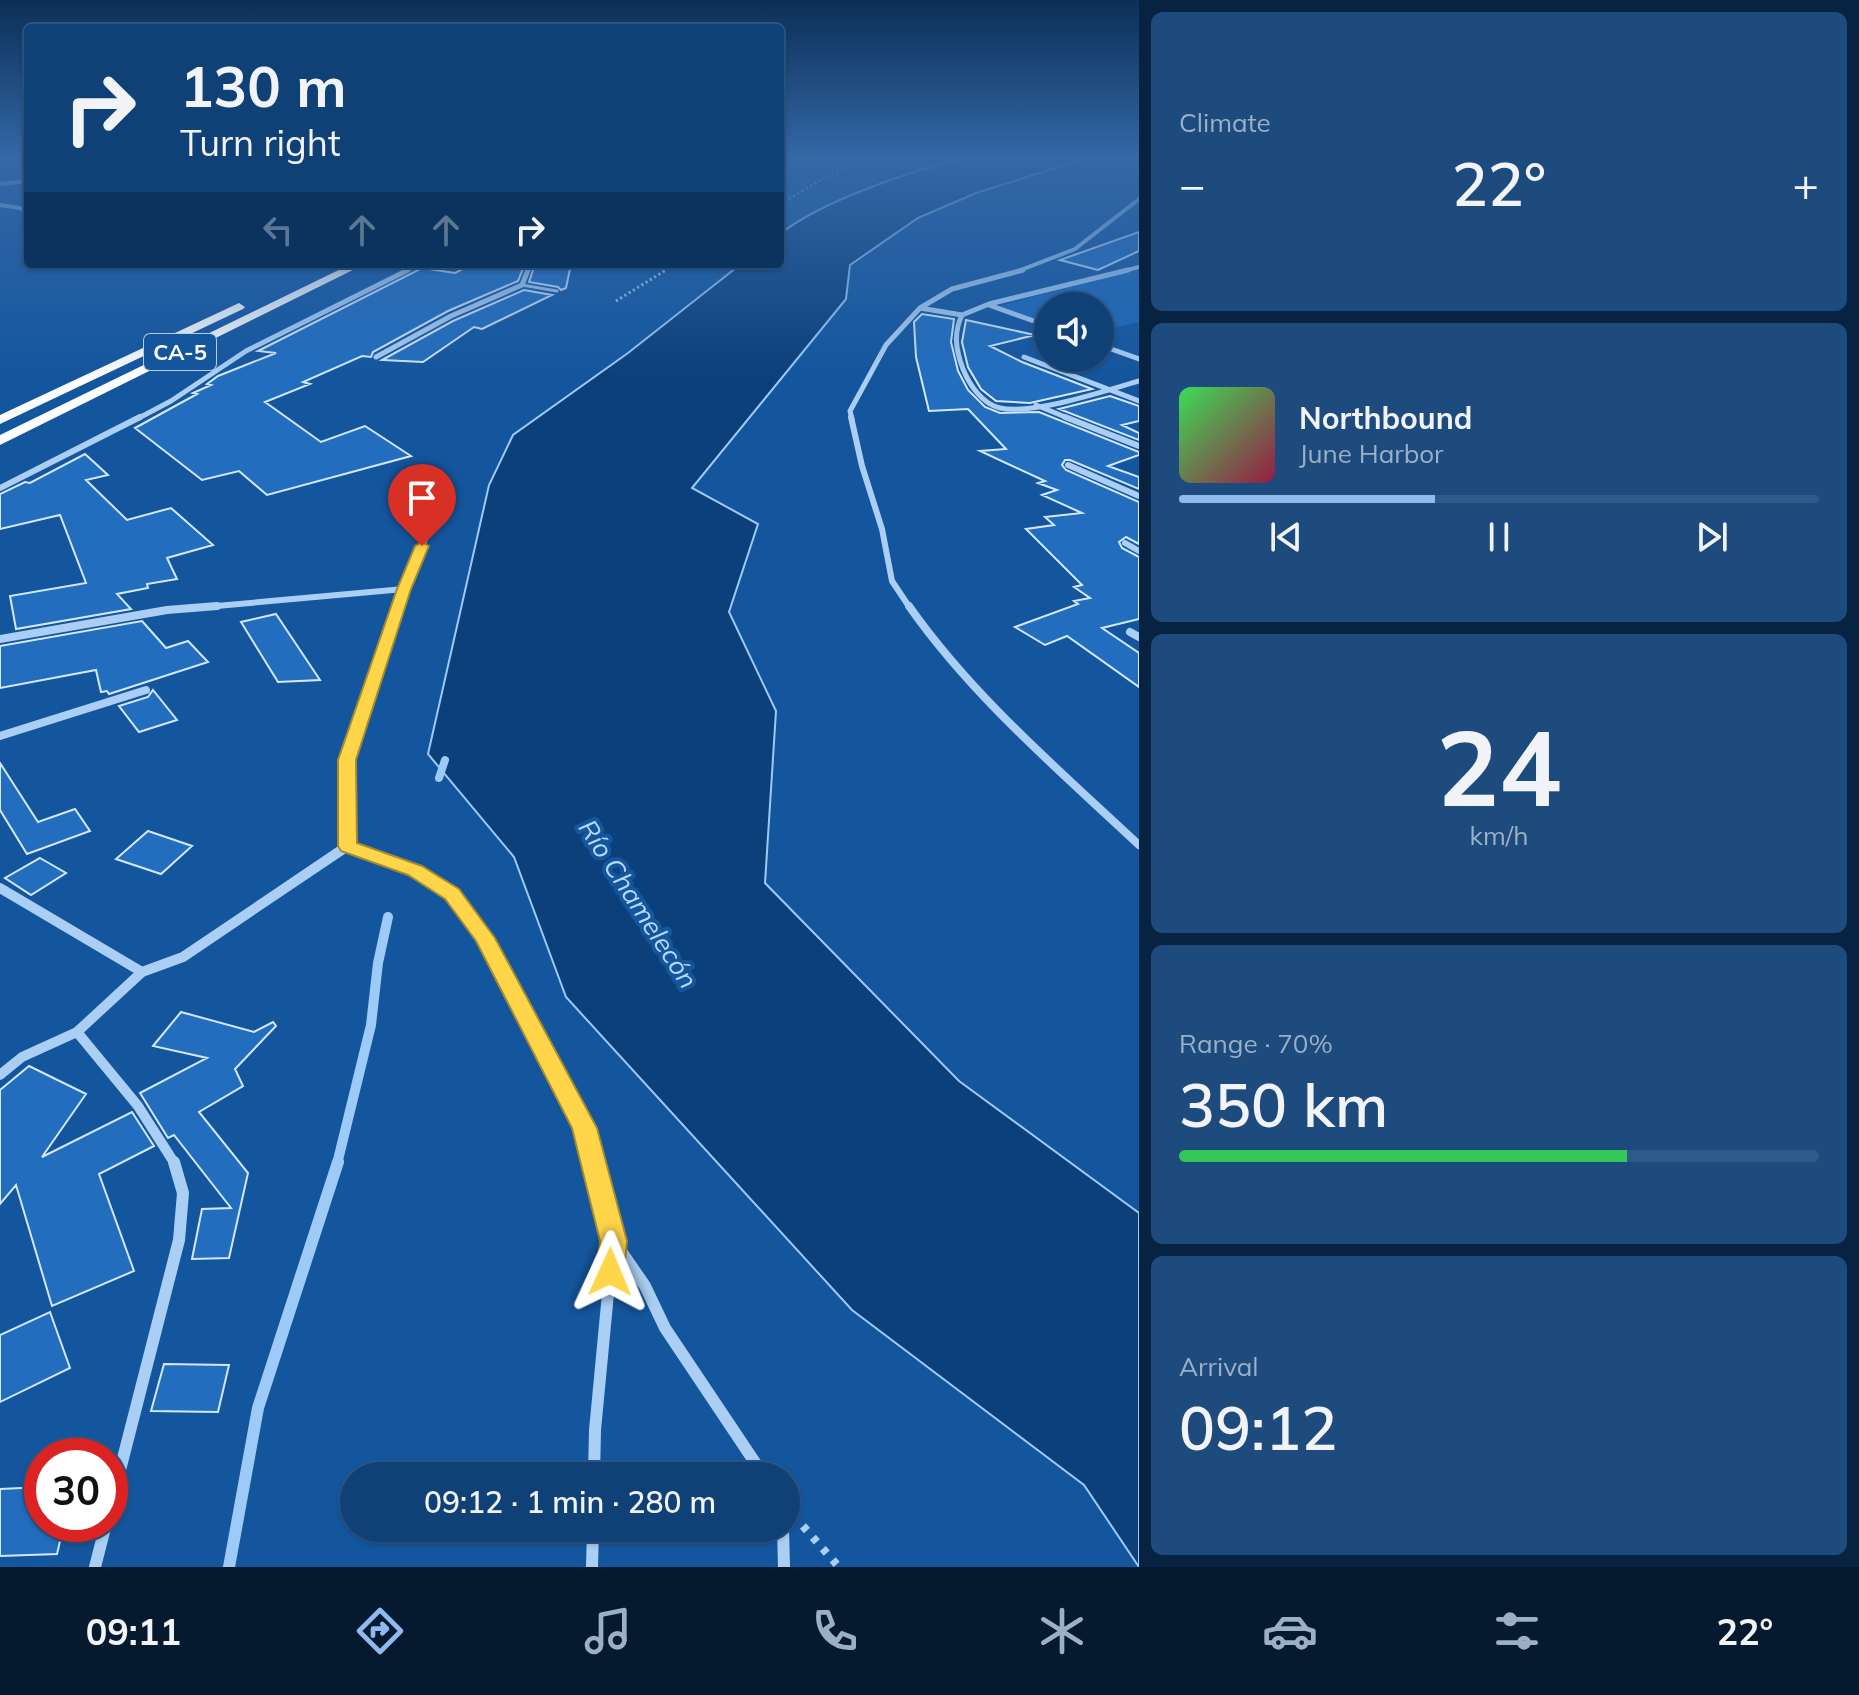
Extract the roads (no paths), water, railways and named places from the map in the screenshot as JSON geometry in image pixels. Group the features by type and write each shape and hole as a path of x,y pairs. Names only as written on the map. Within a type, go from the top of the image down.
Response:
{"highway":[{"name":"CA-5","path":"0,420 322,268"},
{"name":"CA-5","path":"0,441 352,268"}],"street":[{"path":"1099,230 1075,249 1026,269 952,289 920,308 886,345 850,411 862,466 882,529 892,581 933,640 1036,749 1139,845"},
{"path":"920,308 962,315 989,304 1139,267"},
{"path":"0,488 171,401 246,351 411,268"},
{"path":"376,357 451,316 522,285 528,268"},
{"path":"989,304 1034,321"},
{"path":"962,315 953,334 967,379 983,399 1004,409 1110,390 1139,381"},
{"path":"1114,350 1139,359"},
{"path":"1024,357 1139,401"},
{"path":"1036,405 1139,446"},
{"path":"1068,465 1139,496"},
{"path":"347,846 347,760 404,589 431,524"},
{"path":"1125,543 1139,551"},
{"path":"0,639 167,610 404,589"},
{"path":"1139,629 1130,632 1139,637"},
{"path":"0,736 146,690"},
{"path":"0,1075 22,1057 77,1032 142,972 183,957 347,846"},
{"path":"347,846 415,870 452,894 485,938 585,1128 613,1241 594,1462"},
{"path":"0,888 142,972"},
{"path":"77,1032 174,1156 182,1185 183,1217 175,1258 128,1439"},
{"path":"613,1241 645,1286 665,1328 755,1462"},
{"path":"95,1567 101,1542"},
{"path":"592,1567 593,1542"},
{"path":"783,1542 784,1567"}],"lane":[{"path":"522,285 557,291"}],"water":[{"name":"Río Chamelecón","path":"900,230 850,265 846,299 692,488 758,524 729,612 776,711 765,883 959,1081 1139,1213 1139,1567 1084,1485 852,1310 566,997 514,857 428,754 489,485 513,435 628,353 736,268 784,268 784,231"}],"waterway":[{"path":"439,778 445,760"},
{"path":"337,1164 371,1025 378,963 388,917"},
{"path":"229,1567 258,1408 338,1162"}]}
